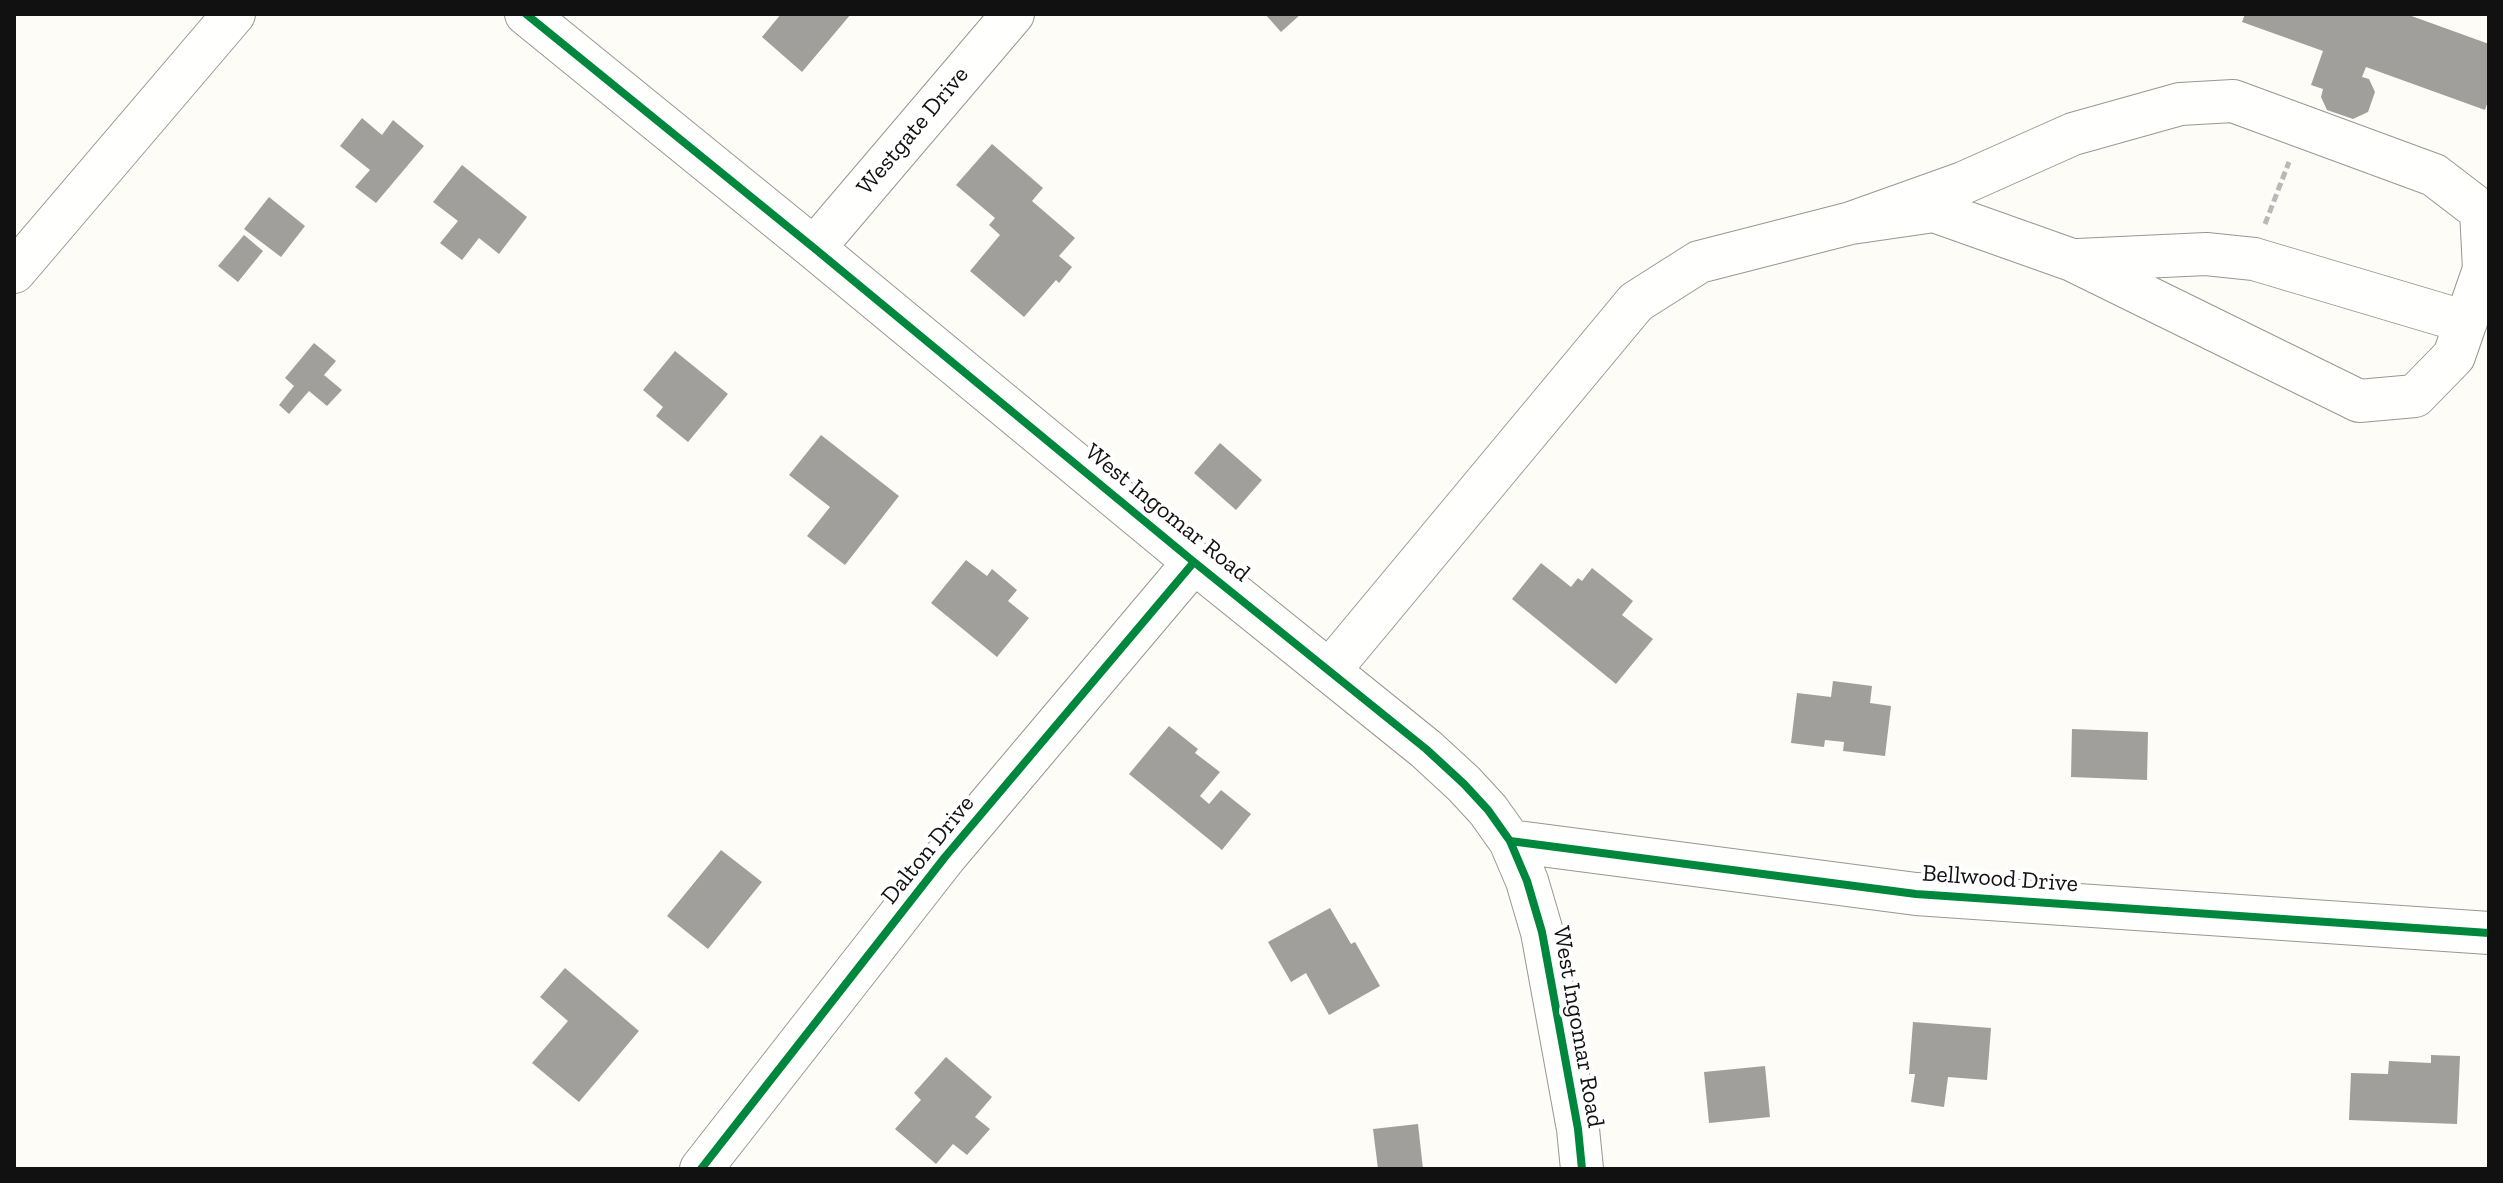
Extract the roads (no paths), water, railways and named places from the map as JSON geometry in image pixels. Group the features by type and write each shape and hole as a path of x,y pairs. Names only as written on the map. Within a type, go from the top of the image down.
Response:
{"street":[{"path":"14,272 234,14"},
{"name":"West Ingomar Road","path":"526,14 1426,749 1488,810 1510,841 1527,881 1542,932 1578,1129 1582,1169"},
{"name":"Westgate Drive","path":"814,248 1013,14"},
{"path":"1329,671 1636,302 1699,262 1851,223 1963,183 2073,134 2180,104 2233,101 2434,175 2481,211 2484,269 2454,356 2415,396 2359,401 2072,260 1934,211 1851,223"},
{"path":"2072,260 2206,254 2254,259 2466,322"},
{"name":"Dalton Drive","path":"701,1169 945,857 1194,562"},
{"name":"Bellwood Drive","path":"1510,841 1916,894 2489,933"}]}
